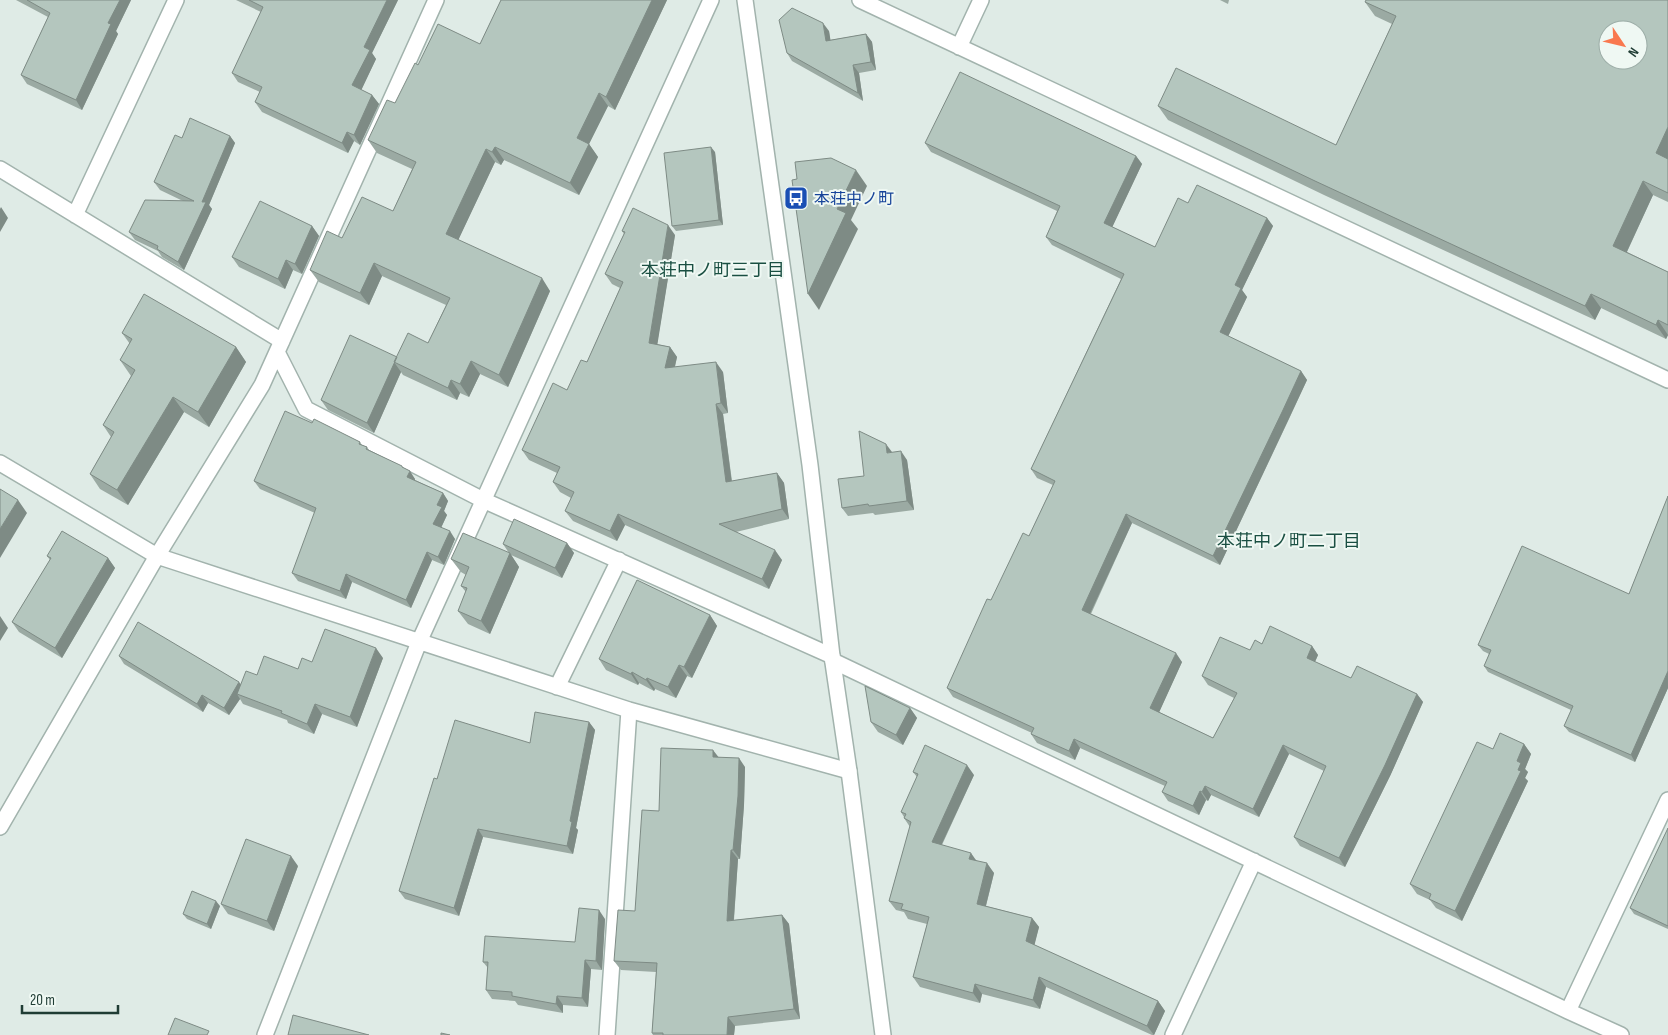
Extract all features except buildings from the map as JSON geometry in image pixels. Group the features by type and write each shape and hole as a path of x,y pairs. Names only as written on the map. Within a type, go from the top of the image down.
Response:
{"street":[{"path":"75,215 176,0"},
{"path":"0,827 157,556 262,385 436,0"},
{"path":"265,1035 419,642 711,0"},
{"path":"746,0 810,465 833,658 883,1035"},
{"path":"860,0 1668,380"},
{"path":"959,47 981,0"},
{"path":"0,169 75,215 279,347 306,409 484,500 833,658 1254,861 1622,1035"},
{"path":"0,462 157,556 629,710 849,771"},
{"path":"557,687 619,560"},
{"path":"607,1035 629,710"},
{"path":"1568,1011 1668,800"},
{"path":"1173,1035 1254,861"}],"place":[{"name":"本荘中ノ町","path":"796,198"}],"district":[{"name":"本荘中ノ町三丁目","path":"713,270"},
{"name":"本荘中ノ町二丁目","path":"1289,541"}]}
